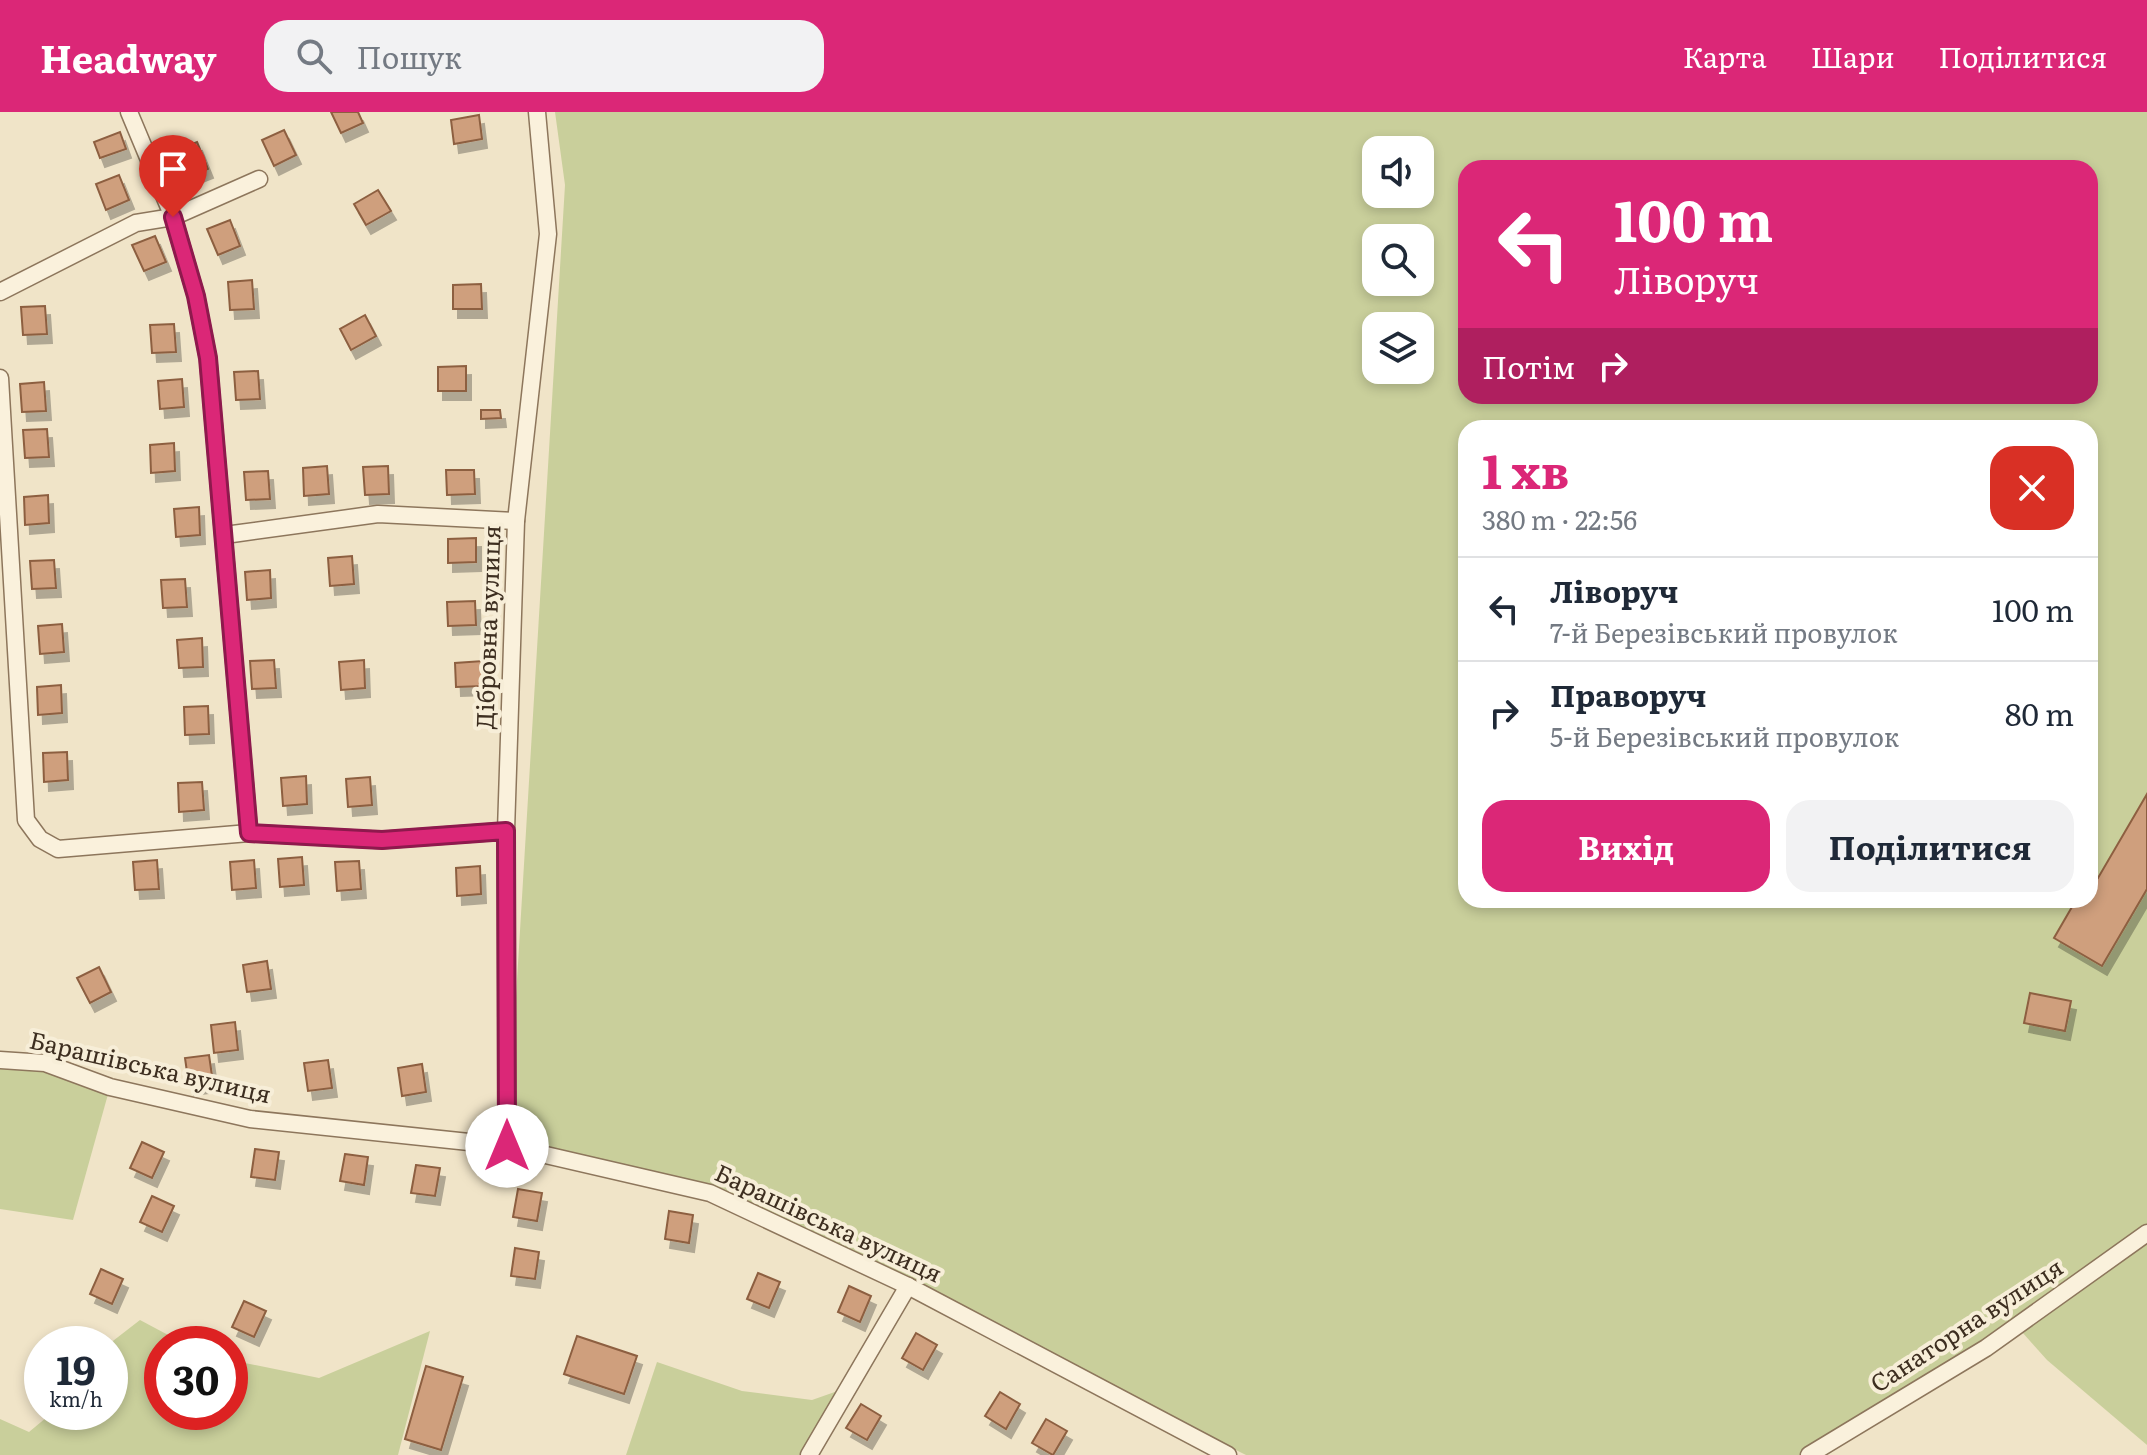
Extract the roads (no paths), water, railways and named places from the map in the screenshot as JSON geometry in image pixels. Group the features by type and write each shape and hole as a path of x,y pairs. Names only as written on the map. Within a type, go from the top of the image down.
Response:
{"street":[{"path":"129,112 173,217 196,296 208,358 249,833"},
{"name":"Дібровна вулиця","path":"507,1146 506,831 516,521 548,234 537,112"},
{"path":"0,292 136,223 173,217 259,179"},
{"path":"0,378 4,523 26,820 40,839 58,849 249,833 382,840 506,831"},
{"path":"225,535 378,514 516,521"},
{"name":"Барашівська вулиця","path":"0,1060 45,1063 110,1087 250,1119 507,1146 710,1193 908,1286 1228,1455"},
{"name":"Санаторна вулиця","path":"1809,1455 1986,1348 2147,1233"},
{"path":"809,1455 908,1286"}]}
